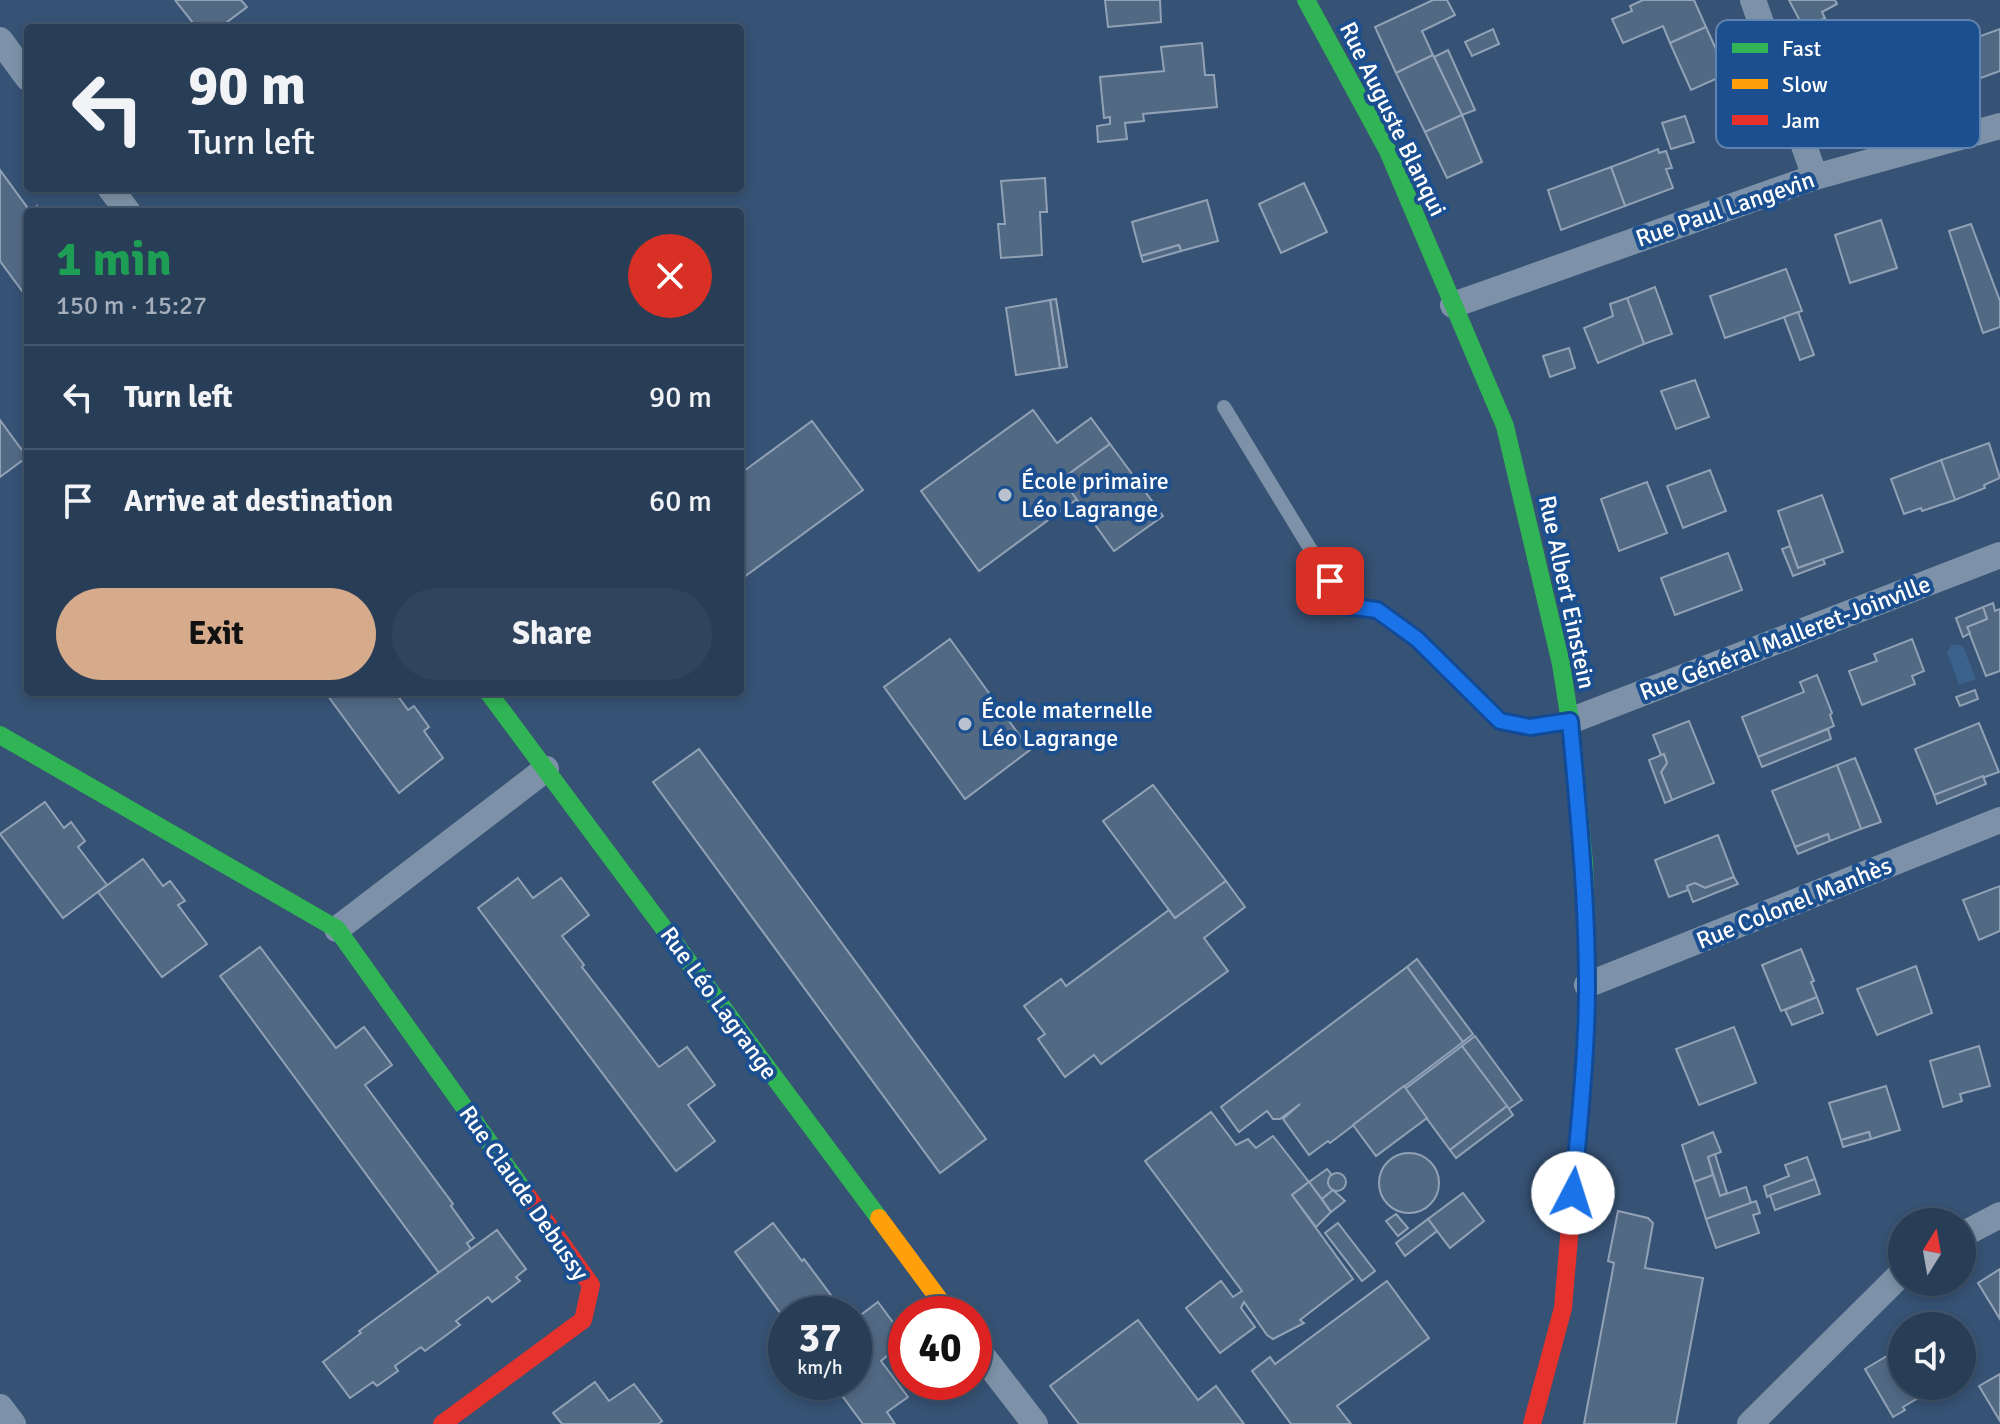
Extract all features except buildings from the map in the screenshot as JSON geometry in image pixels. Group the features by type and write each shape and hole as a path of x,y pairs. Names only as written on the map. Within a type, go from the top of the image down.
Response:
{"street":[{"name":"Rue Auguste Blanqui","path":"1306,0 1388,151 1453,305"},
{"path":"1753,0 1760,20"},
{"path":"0,40 24,73"},
{"name":"Rue Paul Langevin","path":"1980,132 2000,126"},
{"path":"1805,148 1815,177"},
{"name":"Rue Paul Langevin","path":"1453,305 1815,177 1920,148"},
{"name":"Rue Albert Einstein","path":"1453,305 1505,426 1561,664 1584,863 1585,1049 1563,1308 1532,1424"},
{"name":"Rue Général Malleret-Joinville","path":"1570,721 2000,555"},
{"name":"Rue Léo Lagrange","path":"491,696 937,1296"},
{"name":"Rue Claude Debussy","path":"0,735 337,929 591,1285 583,1320 442,1424"},
{"path":"337,929 546,769"},
{"name":"Rue Colonel Manhès","path":"1587,985 2000,820"},
{"path":"1976,1228 2000,1215"},
{"path":"1750,1424 1888,1287"},
{"path":"992,1368 1035,1424"},
{"path":"0,1407 13,1424"}],"lane":[{"path":"1224,407 1345,606 1377,610 1417,639 1500,721 1530,727 1570,721"}],"water":[{"path":"1953,644 1963,646 1976,679 1959,685 1947,652"}],"traffic: fast":[{"path":"1306,0 1388,151 1505,426 1561,664 1570,721 1584,863 1587,985 1584,1062"},
{"path":"491,696 879,1218"},
{"path":"0,735 337,929 524,1191"}],"traffic: slow":[{"path":"879,1218 937,1296"}],"traffic: jam":[{"path":"1532,1424 1563,1308 1584,1062"},
{"path":"442,1424 583,1320 591,1285 524,1191"}],"place":[{"name":"École primaire Léo Lagrange","path":"1005,495"},
{"name":"École maternelle Léo Lagrange","path":"965,724"}],"route":[{"path":"1330,581 1345,606 1377,610 1417,639 1500,721 1530,727 1570,721 1584,863 1587,985 1573,1193"}]}
